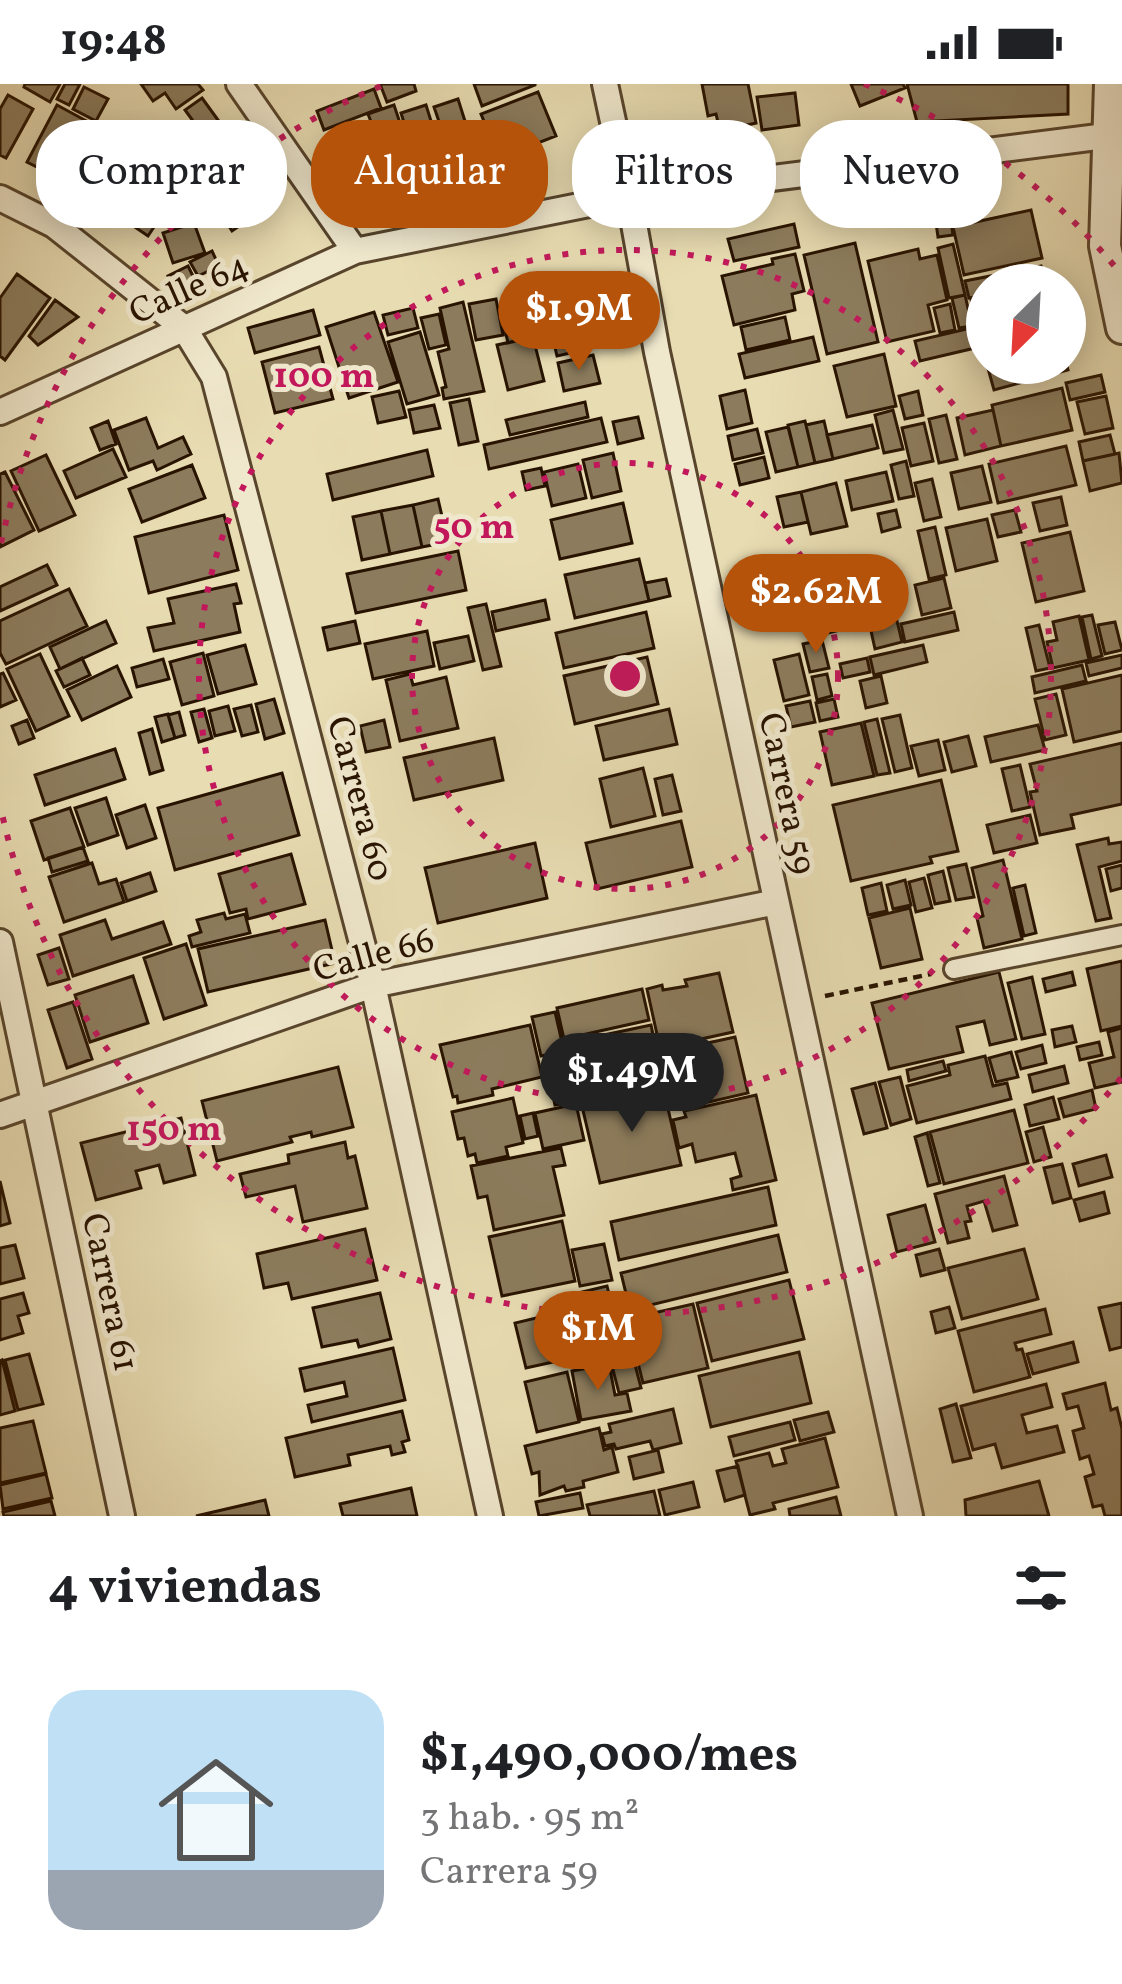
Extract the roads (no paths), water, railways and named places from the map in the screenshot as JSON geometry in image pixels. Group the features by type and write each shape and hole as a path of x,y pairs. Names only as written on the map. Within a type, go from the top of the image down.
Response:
{"street":[{"path":"239,84 355,251"},
{"name":"Carrera 59","path":"604,84 612,120"},
{"path":"1110,84 1115,134 1105,246 1122,328"},
{"name":"Calle 64","path":"776,177 1115,134"},
{"name":"Carrera 60","path":"0,198 54,225 184,328 214,377 374,985 490,1516"},
{"name":"Calle 64","path":"0,412 355,251 572,207"},
{"name":"Carrera 59","path":"635,228 657,352 910,1516"},
{"name":"Calle 66","path":"0,1115 374,985 776,902"},
{"path":"954,969 1122,935"},
{"name":"Carrera 61","path":"0,942 122,1516"}]}
